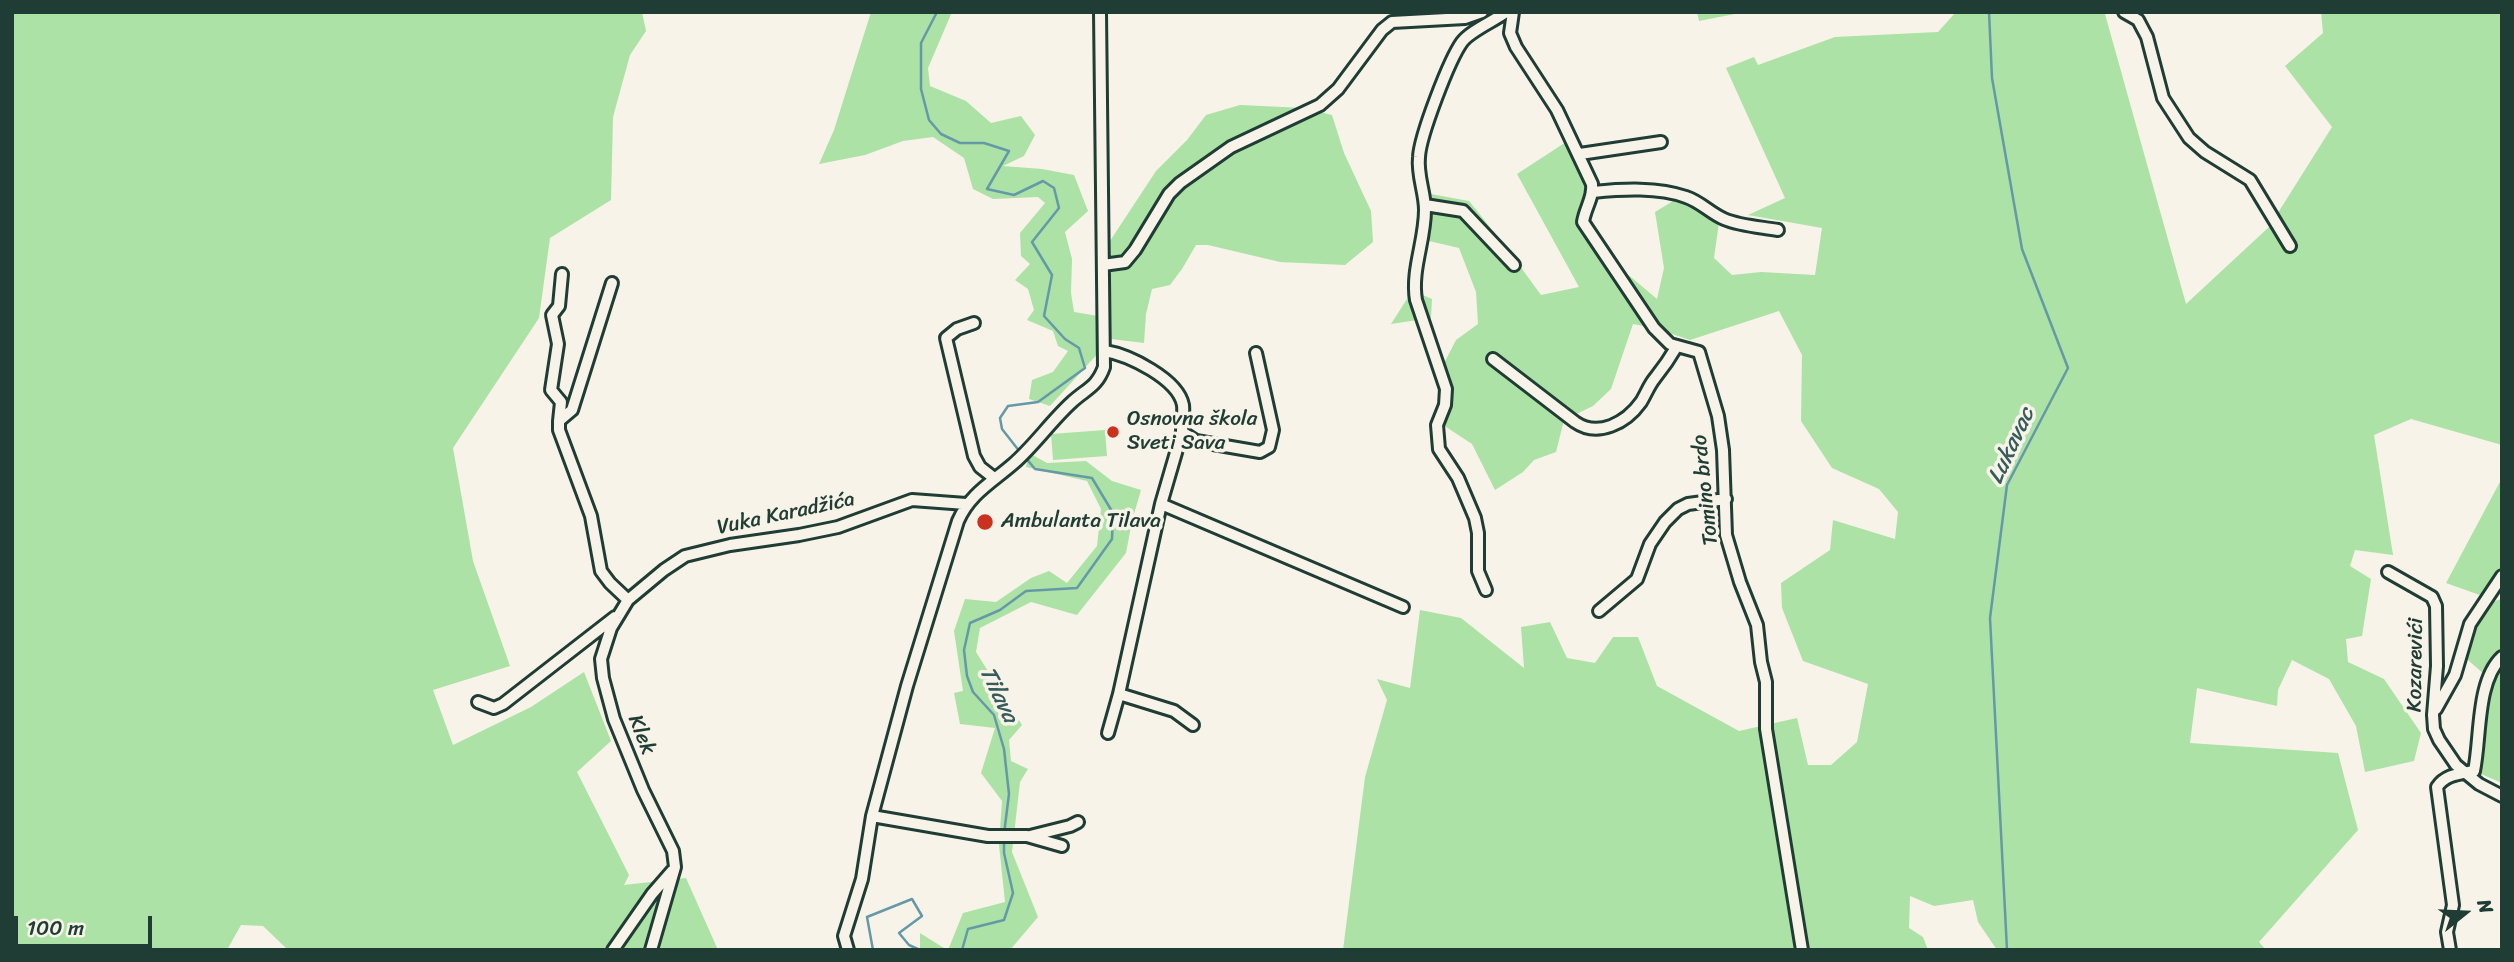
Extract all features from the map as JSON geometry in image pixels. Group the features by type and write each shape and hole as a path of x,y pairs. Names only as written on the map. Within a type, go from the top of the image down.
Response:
{"street":[{"path":"848,950 844,936 862,879 872,816 907,686 958,521 966,504 1013,464 1075,399 1089,390 1101,376 1104,367 1100,12"},
{"path":"1103,265 1125,262 1169,194 1188,177 1231,147 1320,105 1338,89 1382,30 1392,22 1465,18 1482,12"},
{"path":"1486,590 1478,571 1478,533 1475,518 1458,478 1439,449 1437,425 1445,405 1446,389 1416,300 1414,286 1422,244 1425,205 1419,181 1422,138 1462,42 1506,12"},
{"path":"1513,12 1510,33 1516,47 1558,110 1588,172 1593,192 1641,190 1683,195 1699,202 1727,221 1778,230"},
{"path":"2123,12 2138,20 2147,37 2163,98 2189,138 2204,152 2250,180 2290,246"},
{"path":"1580,155 1661,142"},
{"name":"Tomino brdo","path":"1593,192 1584,212 1583,222 1654,328 1670,344 1699,352 1704,367 1717,416 1726,499 1726,535 1757,625 1766,682 1766,729 1802,950"},
{"path":"1425,205 1462,211 1514,265"},
{"path":"562,274 559,306 552,314 558,344 551,390 561,402 559,430 592,516 601,570 628,600"},
{"path":"559,421 572,410 612,283"},
{"path":"974,323 957,329 946,338 974,456 979,467 994,478"},
{"path":"1493,359 1575,422 1595,430 1607,428 1622,419 1640,403 1677,346"},
{"path":"1105,351 1144,364 1176,392 1183,402 1182,432 1161,504 1108,733"},
{"path":"1182,432 1196,441 1236,449 1260,452 1269,447 1273,430 1256,353"},
{"path":"1599,611 1637,579 1650,544 1678,509 1688,504 1726,499"},
{"name":"Vuka Karadžića","path":"478,702 494,708 503,704 620,613 628,600 685,556 730,545 838,527 912,500 966,504"},
{"path":"1161,504 1403,607"},
{"name":"Kozarevići","path":"2388,572 2432,597 2436,606 2437,666 2433,715 2434,729 2439,740 2456,765 2493,793 2502,796"},
{"path":"2433,715 2455,675 2470,624 2502,576"},
{"name":"Klek","path":"620,613 606,640 601,659 603,678 614,719 643,790 673,851 675,867"},
{"path":"2450,950 2447,932 2453,905 2437,787 2447,778 2464,771 2473,771 2484,697 2492,668 2502,657"},
{"path":"1119,694 1174,711 1193,725"},
{"path":"872,816 988,836 1027,836 1062,846"},
{"path":"1027,836 1078,822"},
{"path":"613,950 652,894 675,867"},
{"path":"651,950 675,867"}],"green space":[{"path":"12,12 642,12 646,31 630,55 613,117 611,200 550,238 539,318 453,448 473,561 510,666 433,690 453,745 531,707 584,672 611,741 577,772 629,875 624,885 686,878 718,950 288,950 263,926 241,925 227,950 12,950"},
{"path":"871,12 952,12 928,68 930,86 966,101 991,123 1021,116 1035,135 1024,156 1003,166 1074,175 1088,211 1065,232 1072,259 1071,293 1074,312 1110,318 1110,241 1156,171 1187,140 1206,115 1240,105 1304,108 1332,115 1344,153 1371,211 1373,242 1345,265 1280,262 1208,245 1196,245 1170,285 1152,289 1146,314 1144,343 1111,339 1050,406 1029,399 1032,380 1053,372 1068,351 1058,346 1053,331 1027,320 1034,310 1028,289 1015,280 1030,264 1021,256 1020,233 1045,203 1038,197 993,199 973,189 964,158 933,137 903,141 865,155 819,164 834,130"},
{"path":"1697,12 1740,12 1740,13 1699,21"},
{"path":"1956,12 2110,12 2105,14 2186,304 2269,227 2332,127 2285,66 2323,33 2321,12 2502,12 2502,445 2411,419 2374,435 2393,555 2355,550 2350,566 2371,579 2362,636 2346,639 2348,662 2384,679 2421,733 2414,761 2365,772 2356,726 2329,679 2292,660 2278,690 2277,706 2197,688 2190,743 2338,753 2358,830 2259,942 2266,950 1997,950 1978,922 1973,900 1934,906 1910,896 1909,928 1923,937 1928,950 1343,950 1365,777 1387,700 1377,679 1410,688 1420,610 1461,618 1524,668 1521,627 1550,622 1567,658 1595,663 1613,637 1638,637 1657,686 1739,731 1797,718 1808,765 1831,765 1857,742 1868,684 1803,661 1782,608 1781,583 1830,550 1833,520 1895,539 1898,512 1879,489 1832,468 1801,421 1802,355 1779,311 1690,340 1633,324 1611,389 1593,406 1564,420 1556,452 1534,460 1523,472 1495,490 1472,444 1440,423 1437,377 1456,340 1478,324 1476,292 1459,248 1429,241 1418,293 1432,299 1431,318 1391,324 1407,299 1420,192 1469,201 1541,295 1579,287 1517,174 1566,142 1590,191 1578,210 1619,267 1657,299 1664,268 1655,212 1678,198 1721,208 1714,258 1732,275 1761,272 1815,275 1822,228 1748,215 1785,198 1726,68 1754,57 1758,65 1835,37 1938,32"},
{"path":"1105,430 1107,456 1053,460 1051,434"},
{"path":"1029,453 1047,463 1086,461 1112,481 1141,490 1126,553 1077,615 1031,602 980,628 976,652 1022,725 1009,740 1011,761 1028,769 1020,782 1012,852 1038,917 1010,950 948,950 963,913 1005,902 999,845 1002,801 981,773 995,728 960,724 954,693 963,691 954,631 965,599 996,602 1031,578 1049,571 1067,583 1097,546 1101,509 1087,481 1026,467"},
{"path":"2502,478 2502,583 2491,599 2446,583"},
{"path":"2502,599 2502,783 2481,774 2490,691 2484,674 2462,655 2471,628 2480,613 2493,602"},
{"path":"920,933 947,950 920,950"}],"waterway":[{"name":"Tilava","path":"937,12 921,43 921,89 929,120 941,134 960,143 984,143 1009,151 987,189 1014,195 1043,181 1054,188 1059,208 1032,242 1052,275 1044,316 1065,339 1079,348 1085,368 1038,402 1008,406 1000,418 1002,429 1020,452"},
{"name":"Lukavac","path":"1989,12 1992,78 2022,249 2068,368 2007,485 1990,618 2007,950"},
{"name":"Tilava","path":"1004,834 1009,794 1004,749 994,715 973,692 967,676 964,650 970,623 1000,610 1026,591 1077,588 1112,539 1113,513 1092,478 1035,469 1025,457"},
{"name":"Tilava","path":"962,950 968,929 1004,920 1013,893 1004,853 1004,840"},
{"path":"873,950 867,917 912,899 922,916 899,933 909,945 920,950"}],"place":[{"name":"Osnovna škola Sveti Sava","path":"1113,432"},
{"name":"Ambulanta Tilava","path":"985,522"}]}
